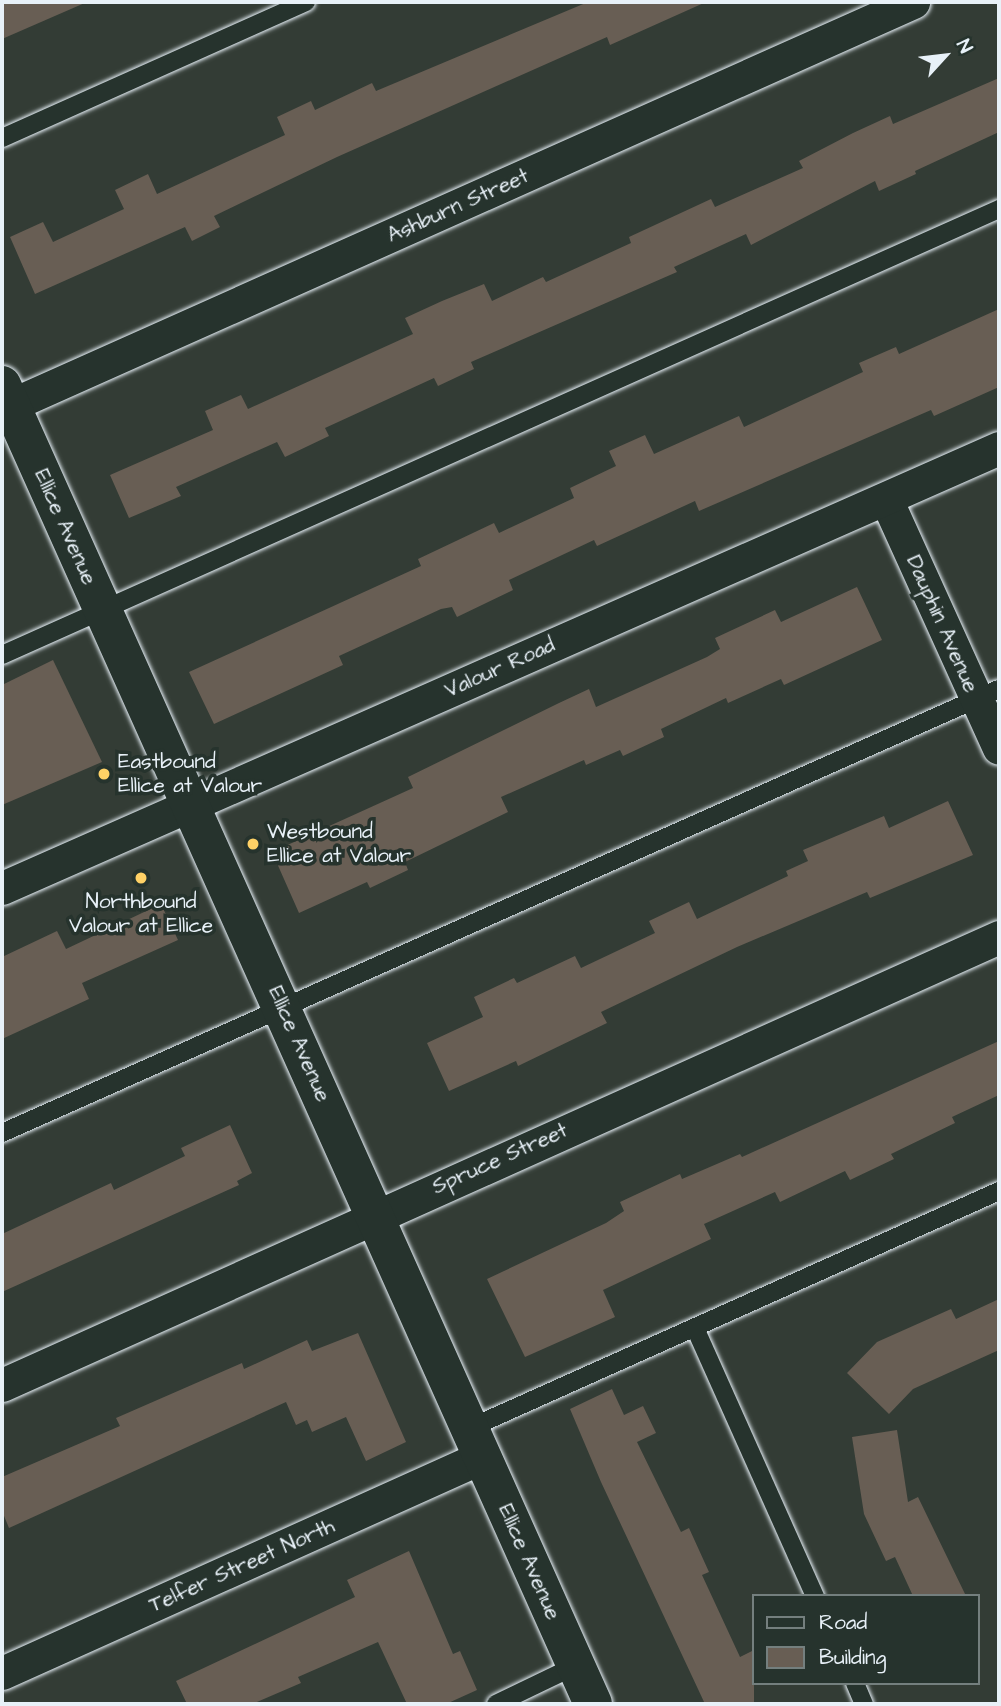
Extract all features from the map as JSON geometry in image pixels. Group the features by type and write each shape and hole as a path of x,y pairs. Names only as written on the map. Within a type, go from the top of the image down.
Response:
{"main road":[{"name":"Ellice Avenue","path":"5,400 282,1005 593,1704"}],"street":[{"name":"Ashburn Street","path":"5,400 913,2"},
{"name":"Valour Road","path":"2,888 999,448"},
{"name":"Dauphin Avenue","path":"886,499 988,694 999,748"},
{"name":"Spruce Street","path":"2,1385 999,937"},
{"name":"Telfer Street North","path":"2,1674 476,1443"}],"lane":[{"path":"2,138 306,2"},
{"path":"2,655 999,209"},
{"path":"2,1133 282,1005 988,694"},
{"path":"476,1443 695,1328 999,1191"},
{"path":"695,1328 814,1594"},
{"path":"496,1704 575,1666"},
{"path":"856,1685 864,1704"}],"building":[{"path":"2,2 87,2 2,39"},
{"path":"588,2 706,2 610,45 607,37 337,157 214,216 220,227 192,241 185,227 35,294 10,237 43,222 53,242 124,209 115,190 148,174 157,194 285,135 277,117 311,101 315,110 372,83 376,91"},
{"path":"999,78 999,132 915,171 916,174 879,191 875,181 751,245 746,234 674,267 677,272 471,362 474,369 438,386 434,378 325,428 329,436 285,457 277,442 176,487 181,496 129,518 110,475 213,430 205,411 241,395 248,409 413,334 405,318 442,301 484,284 492,301 543,277 546,282 631,243 629,237 711,199 715,207 803,168 799,161 890,116 893,124"},
{"path":"999,309 999,387 934,416 931,410 699,511 695,501 597,546 594,540 509,580 513,590 457,617 452,607 441,609 339,656 343,665 214,724 189,672 421,566 418,559 494,523 499,533 574,498 570,488 616,466 609,451 645,435 654,454 739,416 744,427 863,372 859,363 896,347 899,354"},
{"path":"857,587 882,640 784,685 781,679 728,703 726,698 661,729 664,737 623,756 620,750 586,765 584,760 501,797 508,812 405,862 408,870 370,888 367,882 299,913 272,852 413,788 408,777 589,689 596,707 707,657 720,649 715,638 775,610 781,622"},
{"path":"53,660 102,762 2,805 2,685"},
{"path":"948,801 973,855 870,898 867,892 737,947 601,1012 607,1023 518,1066 516,1061 449,1091 427,1043 483,1017 474,997 514,978 517,983 575,956 581,968 655,933 649,921 689,902 697,919 788,876 786,871 808,861 803,850 884,816 889,828"},
{"path":"161,904 178,940 82,983 89,999 2,1039 2,957 57,931 66,949"},
{"path":"999,1041 999,1095 952,1117 955,1123 891,1154 894,1159 850,1180 845,1171 780,1202 775,1192 704,1224 711,1239 603,1290 615,1317 525,1357 487,1279 606,1223 624,1211 620,1202 680,1174 682,1179 740,1154 742,1157"},
{"path":"230,1125 252,1173 237,1181 239,1185 2,1292 2,1234 111,1183 114,1190 185,1156 181,1148"},
{"path":"999,1299 999,1350 913,1389 889,1414 847,1373 877,1342 951,1309 956,1319"},
{"path":"358,1333 406,1442 366,1461 346,1417 312,1432 307,1420 296,1425 286,1402 9,1528 2,1511 2,1477 120,1426 116,1418 242,1363 244,1369 307,1340 312,1351"},
{"path":"612,1389 624,1415 643,1406 656,1433 637,1442 681,1532 689,1528 709,1572 702,1575 740,1657 752,1651 754,1704 705,1704 601,1482 570,1409"},
{"path":"897,1430 908,1502 918,1497 965,1594 912,1594 895,1557 886,1561 864,1514 852,1437"},
{"path":"409,1551 453,1654 460,1651 477,1690 446,1704 407,1704 378,1642 298,1677 301,1683 252,1704 187,1704 176,1681 355,1597 347,1580"}],"place":[{"name":"Eastbound Ellice at Valour","path":"104,774"},
{"name":"Westbound Ellice at Valour","path":"253,844"},
{"name":"Northbound Valour at Ellice","path":"141,878"}]}
